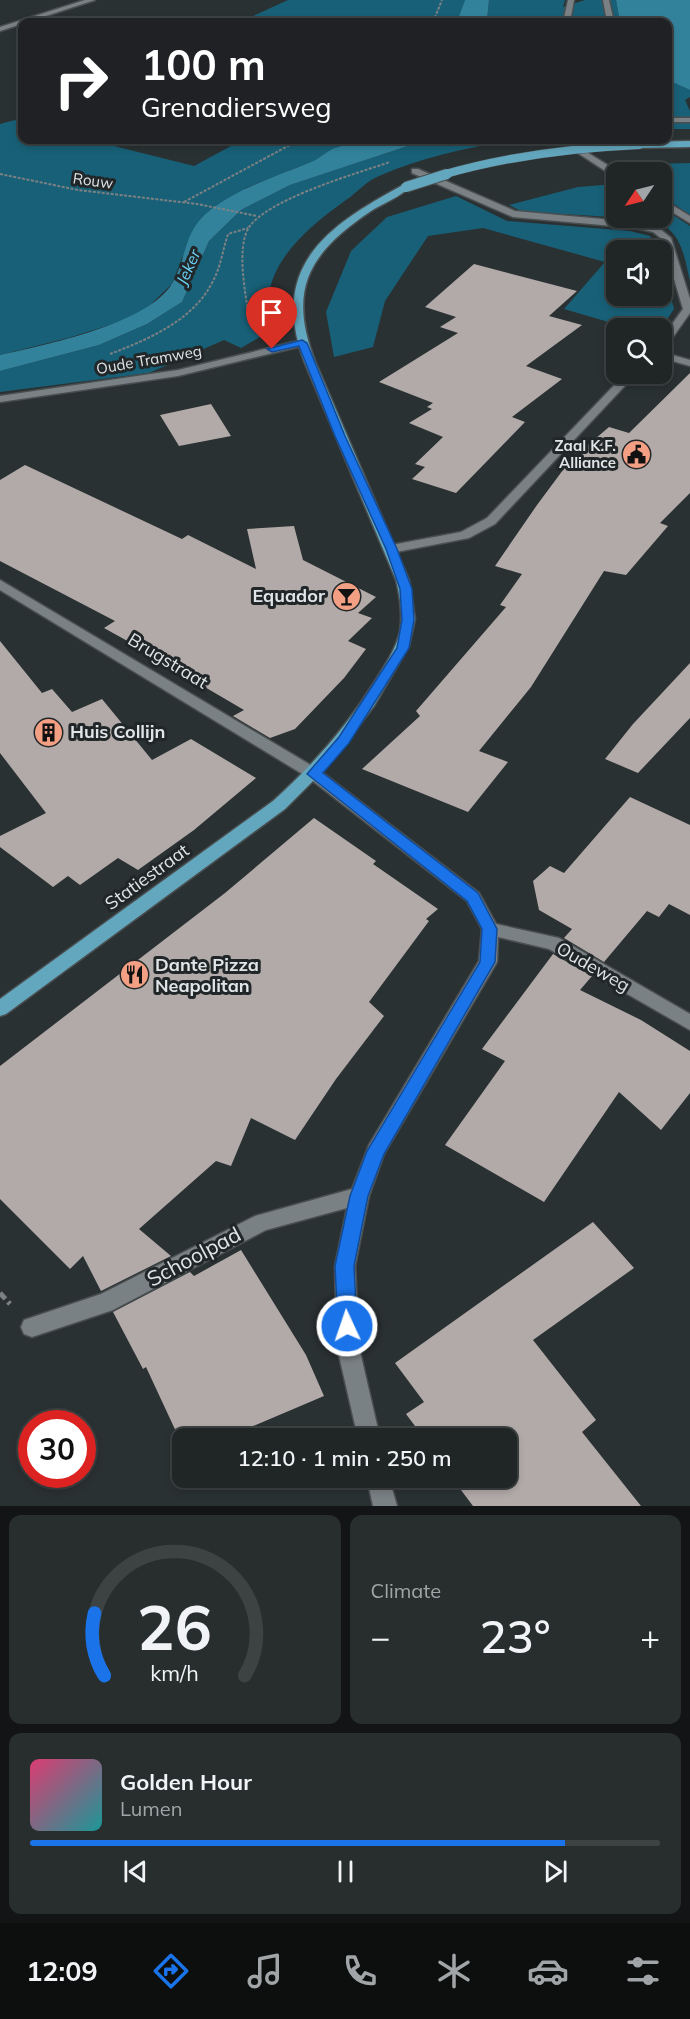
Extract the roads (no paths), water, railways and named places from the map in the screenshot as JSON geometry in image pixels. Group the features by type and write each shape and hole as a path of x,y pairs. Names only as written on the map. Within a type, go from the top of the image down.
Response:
{"main road":[{"name":"Statiestraat","path":"0,1009 279,805 314,774 344,740 403,648 408,620 406,589 302,343 297,308 300,285 313,258 337,231 367,208 406,188 488,162 555,150 597,146 690,144"}],"street":[{"path":"33,18 92,0"},
{"path":"567,18 571,0"},
{"path":"606,0 610,18"},
{"path":"0,28 18,23"},
{"path":"672,120 690,120"},
{"path":"568,144 606,168"},
{"path":"415,171 513,214 635,225 656,230 666,237 688,309 672,332"},
{"path":"672,208 690,220"},
{"name":"Oude Tramweg","path":"0,399 177,373 302,343"},
{"path":"672,358 690,363"},
{"path":"391,549 465,535 491,521 622,384"},
{"name":"Brugstraat","path":"0,584 314,774"},
{"path":"314,774 473,897 490,929 488,962 376,1151 359,1196 345,1266 345,1277 348,1347 367,1428"},
{"name":"Oudeweg","path":"490,929 553,943 690,1023"},
{"name":"Schoolpad","path":"32,1327 106,1303 262,1222 359,1196"},
{"path":"380,1488 385,1506"}],"water":[{"path":"465,0 489,0 487,18 458,18"},
{"path":"616,0 690,0 690,90 672,82 672,18 619,18"},
{"name":"Jeker","path":"414,144 290,185 241,210 209,241 182,302 147,324 99,345 0,371 0,355 68,339 120,321 142,310 161,297 173,282 191,234 196,225 213,208 248,187 314,161 335,148 346,145"}],"place":[{"name":"Zaal K.F. Alliance","path":"637,455"},
{"name":"Equador","path":"346,596"},
{"name":"Huis Collijn","path":"49,732"},
{"name":"Dante Pizza Neapolitan","path":"134,975"}]}
